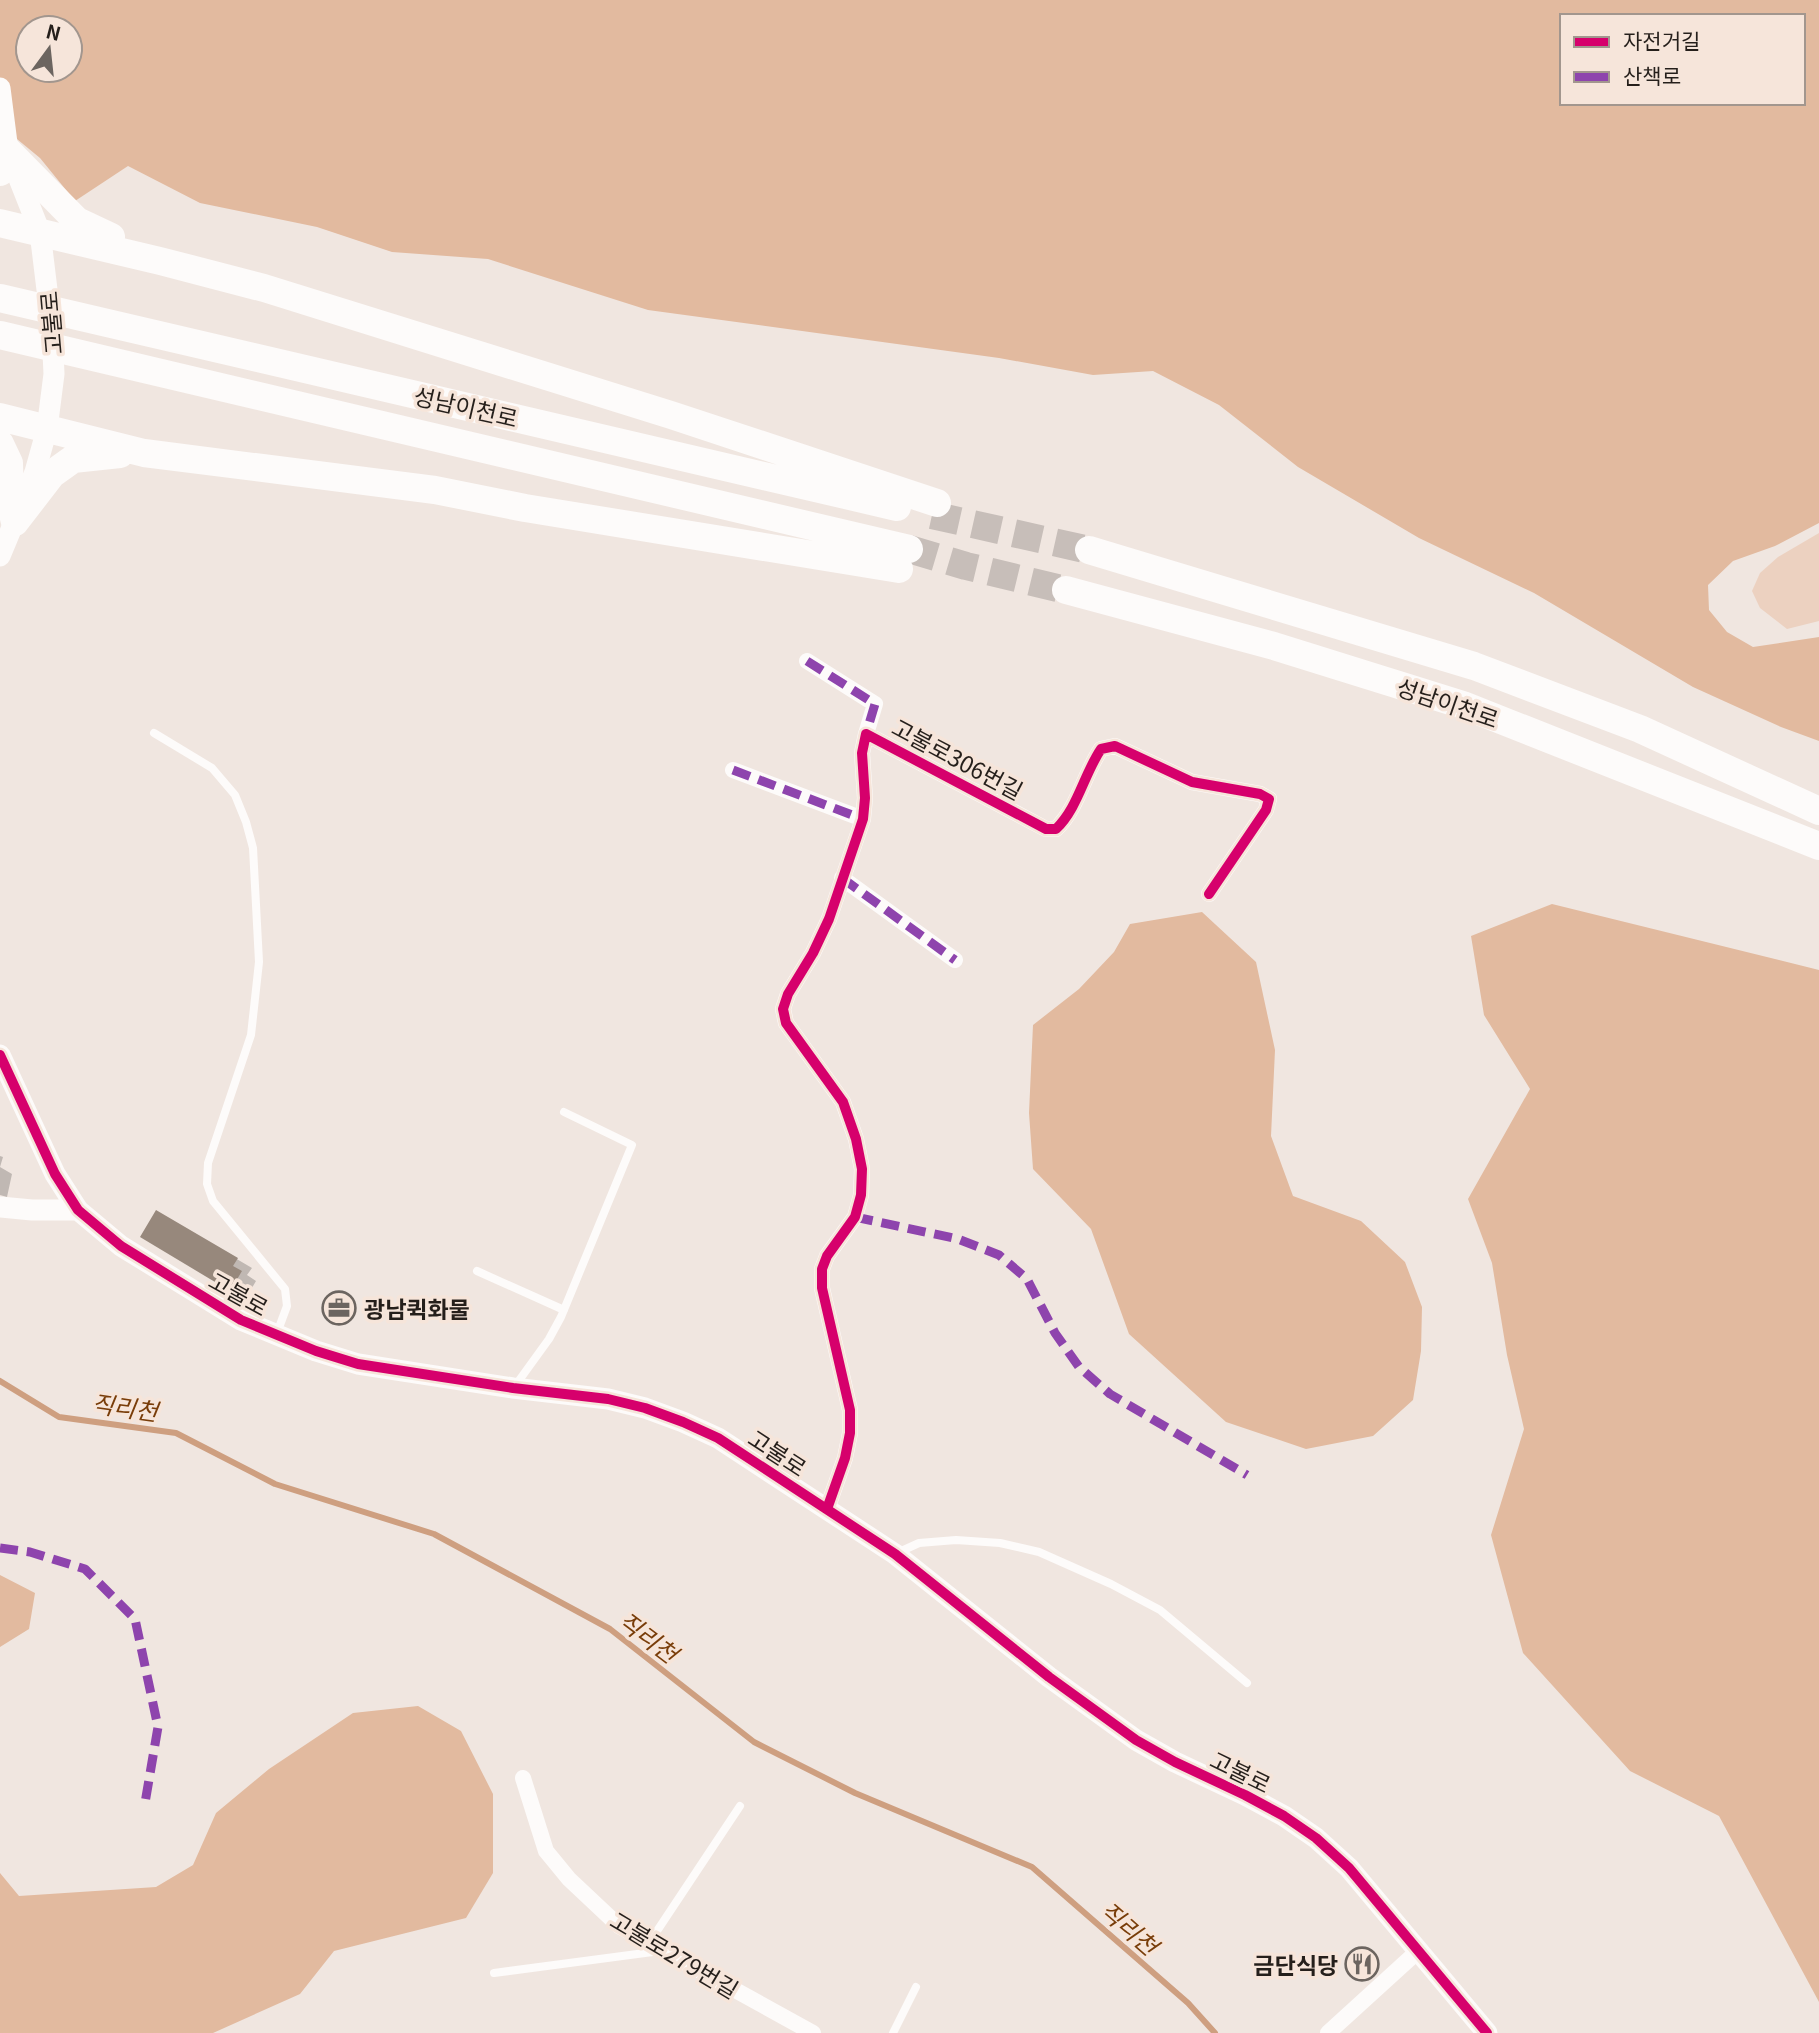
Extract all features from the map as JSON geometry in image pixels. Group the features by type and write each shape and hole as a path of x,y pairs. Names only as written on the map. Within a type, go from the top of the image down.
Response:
{"highway":[{"path":"3,143 77,221 160,261"},
{"path":"0,223 160,261"},
{"name":"성남이천로","path":"0,298 934,509 671,415 264,288 160,261"},
{"name":"성남이천로","path":"0,335 904,559 525,508 435,490 144,453"},
{"path":"0,416 144,453"},
{"path":"0,444 9,463 10,502 15,522"},
{"path":"15,522 52,474 73,459 105,454 144,453"},
{"name":"성남이천로","path":"1089,550 1474,666 1640,729 1819,811"},
{"name":"성남이천로","path":"1066,590 1274,646 1463,705 1819,846"}],"street":[{"name":"고불로","path":"0,88 3,143 40,232 54,363 47,429 35,472 0,556"},
{"path":"807,661 874,704 866,734"},
{"name":"고불로306번길","path":"827,1509 845,1458 850,1433 850,1410 822,1287 822,1269 827,1256 855,1217 861,1195 862,1170 856,1139 843,1102 786,1023 783,1009 788,994 813,953 829,919 863,819 865,798 862,753 866,734 1046,829 1056,829 1066,819 1094,759 1101,749 1115,746 1192,782 1260,794 1269,799 1266,810 1209,894"},
{"path":"733,771 863,819"},
{"path":"842,878 955,960"},
{"name":"고불로","path":"0,1055 55,1174 78,1210 121,1246 241,1321 316,1351 358,1364 513,1388 608,1399 645,1408 718,1438 895,1554 1049,1676 1136,1740 1284,1816 1316,1838 1349,1868 1487,2033"},
{"path":"0,1207 78,1210"},
{"name":"고불로279번길","path":"523,1778 546,1851 569,1879 620,1926 813,2033"},
{"path":"1328,2033 1418,1951"}],"lane":[{"path":"155,733 212,768 235,795 253,849 259,962 251,1035 208,1163 207,1184 213,1201 285,1289 287,1306 276,1336"},
{"path":"513,1388 548,1339 564,1310 632,1145 564,1112"},
{"path":"477,1272 564,1310"},
{"path":"895,1554 919,1544 956,1540 1000,1544 1038,1552 1111,1584 1160,1610 1247,1683"},
{"path":"494,1973 656,1946 740,1806"},
{"path":"893,2033 916,1987"}],"shaded area":[{"path":"0,0 1819,0 1819,523 1775,546 1733,561 1708,585 1709,610 1727,632 1753,647 1819,637 1819,741 1781,727 1693,687 1534,593 1419,538 1298,467 1219,405 1153,371 1093,375 999,358 648,310 488,259 392,252 317,227 200,203 128,166 75,201 40,158 0,125"},
{"path":"1819,533 1819,621 1787,629 1760,608 1752,591 1760,573 1778,557"},
{"path":"1552,904 1819,970 1819,2002 1719,1816 1630,1771 1523,1653 1491,1535 1524,1429 1507,1355 1492,1263 1468,1199 1530,1089 1484,1015 1471,936"},
{"path":"1202,912 1256,962 1275,1050 1271,1136 1293,1196 1361,1221 1405,1262 1422,1307 1421,1351 1413,1400 1373,1436 1306,1449 1226,1422 1129,1334 1091,1229 1033,1169 1029,1113 1033,1025 1079,989 1114,952 1130,924"},
{"path":"0,1575 35,1593 29,1629 0,1647"},
{"path":"418,1706 461,1731 493,1794 493,1873 466,1918 334,1951 300,1994 213,2033 0,2033 0,1873 19,1896 156,1887 193,1865 216,1813 269,1769 353,1713"}],"building":[{"path":"156,1210 238,1258 233,1266 242,1271 230,1291 140,1237"}],"waterway":[{"name":"직리천","path":"0,1381 59,1417 176,1433 275,1484 434,1534 610,1629 754,1742 855,1793 1032,1867 1188,2003 1215,2033"}],"tunnel":[{"path":"932,515 1089,550"},
{"path":"909,549 1066,590"}],"marked path":[{"path":"807,661 875,704 866,734"},
{"path":"733,770 863,819"},
{"path":"842,878 955,960"},
{"path":"855,1217 958,1239 999,1255 1027,1279 1055,1333 1079,1367 1110,1394 1247,1475"},
{"path":"0,1548 30,1552 85,1569 135,1619 158,1727 145,1803"}],"cycle path":[{"path":"827,1509 845,1458 850,1433 850,1410 822,1288 822,1269 827,1256 855,1217 861,1195 862,1169 856,1139 843,1102 786,1023 783,1009 788,994 813,953 829,919 863,819 865,798 862,753 866,734 1046,829 1056,829 1064,821 1101,749 1115,746 1192,782 1260,794 1269,799 1266,810 1209,894"},
{"path":"0,1055 55,1174 78,1210 121,1246 241,1320 316,1351 358,1364 513,1388 608,1399 645,1408 718,1438 895,1554 1049,1677 1136,1740 1284,1816 1316,1838 1349,1868 1487,2033"}],"place":[{"name":"광남퀵화물","path":"339,1308"},
{"name":"금단식당","path":"1362,1964"}]}
